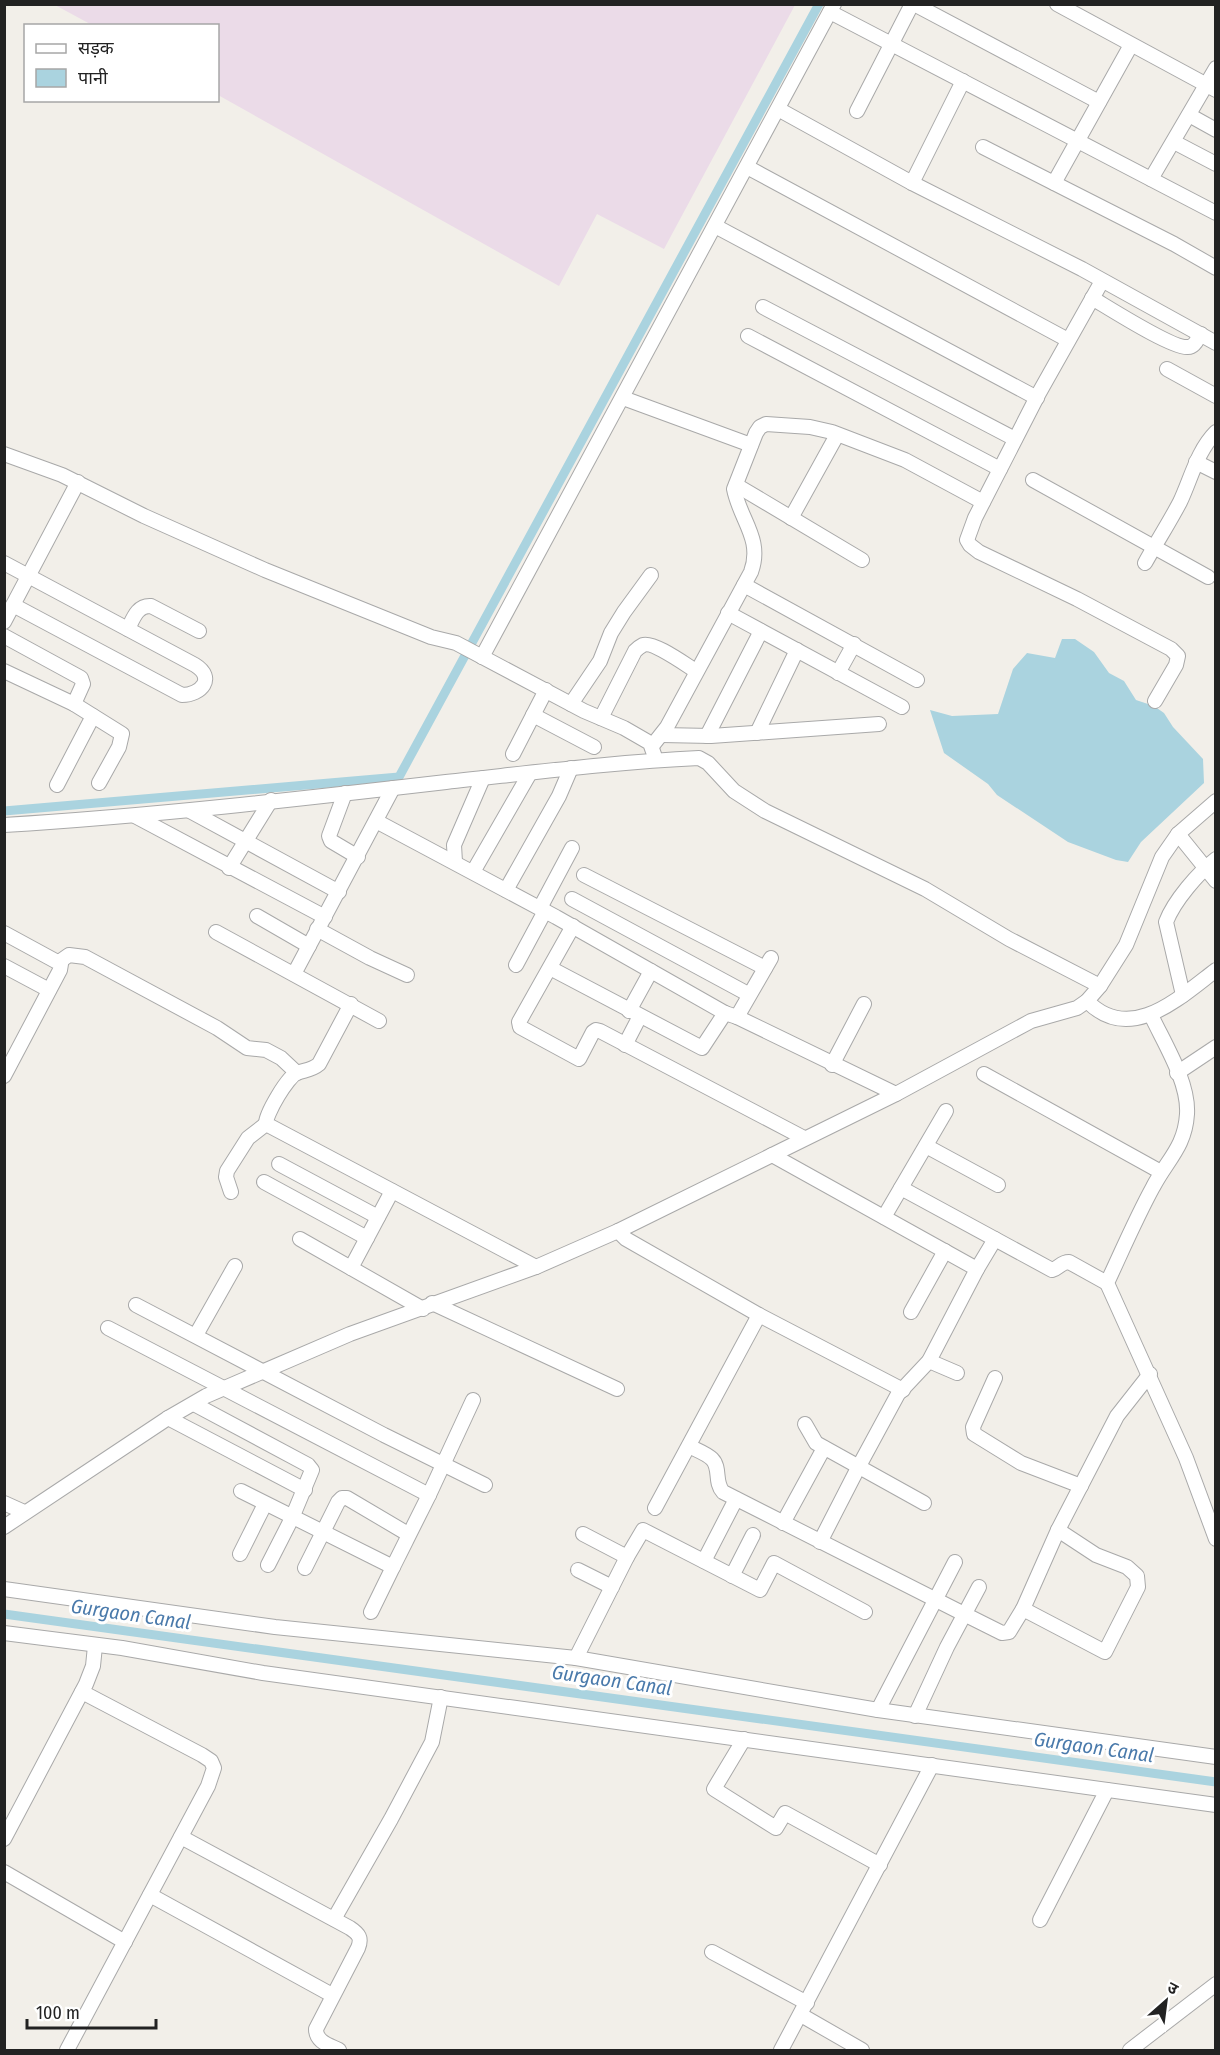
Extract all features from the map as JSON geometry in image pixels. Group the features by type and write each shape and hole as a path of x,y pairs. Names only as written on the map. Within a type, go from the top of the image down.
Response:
{"street":[{"path":"857,111 913,4 1100,102"},
{"path":"1057,4 1211,88"},
{"path":"480,655 623,398 832,8 892,44 1215,213"},
{"path":"1054,183 1131,45"},
{"path":"1151,179 1189,115 1211,88 1215,68"},
{"path":"912,183 963,81"},
{"path":"778,109 912,183 1001,226 1215,343"},
{"path":"1189,115 1215,129"},
{"path":"1174,142 1215,164"},
{"path":"983,147 1174,244 1215,268"},
{"path":"747,167 1068,340"},
{"path":"715,226 1036,398"},
{"path":"1102,281 1036,398 983,502 967,540 980,552 1087,604 1171,649 1178,656 1176,665 1155,702"},
{"path":"1092,298 1170,343 1187,348 1193,346 1201,334"},
{"path":"763,307 1016,439"},
{"path":"748,336 1000,469"},
{"path":"1167,369 1215,396"},
{"path":"623,398 751,445"},
{"path":"654,752 755,561 753,537 736,497 736,485 760,427 766,424 810,427 837,435 904,460 983,502"},
{"path":"1145,563 1178,505 1196,462 1215,432"},
{"path":"791,518 837,435"},
{"path":"4,454 78,482 144,516 265,570 431,637 464,647 571,704 624,728 654,752"},
{"path":"1196,462 1215,472"},
{"path":"1032,480 1208,577"},
{"path":"4,622 78,482"},
{"path":"736,485 862,560"},
{"path":"4,563 201,669 206,676 201,689 192,694 182,695 13,605"},
{"path":"571,704 600,661 611,633 624,612 651,575"},
{"path":"744,585 917,680"},
{"path":"128,629 138,610 151,606 199,631"},
{"path":"728,613 902,707"},
{"path":"707,736 761,631"},
{"path":"4,636 81,678 83,684 74,704"},
{"path":"601,718 635,651 642,645 646,644 660,649 696,671"},
{"path":"838,673 854,644"},
{"path":"756,733 797,650"},
{"path":"4,671 74,704 120,731 122,737 119,747 99,783"},
{"path":"513,754 546,690"},
{"path":"533,715 594,747"},
{"path":"57,785 93,716"},
{"path":"662,735 707,736 879,724"},
{"path":"4,825 190,811 271,800 530,773 571,768 654,752 699,758 708,763 739,795 765,811 925,889 1009,939 1100,986"},
{"path":"506,890 559,796 571,768"},
{"path":"473,872 530,773"},
{"path":"454,862 453,845 483,778"},
{"path":"294,974 317,929 326,918 393,788"},
{"path":"345,793 329,836 331,841 358,856"},
{"path":"229,868 271,800"},
{"path":"4,1527 168,1418 223,1389 350,1334 536,1267 618,1231 896,1094 1031,1021 1077,1008 1087,1001 1100,986 1126,945 1162,857 1178,834 1215,801"},
{"path":"190,811 339,892"},
{"path":"135,816 326,918"},
{"path":"376,821 573,926 731,1015 896,1094"},
{"path":"1178,834 1210,863 1215,881"},
{"path":"516,965 572,848"},
{"path":"1183,996 1167,921 1170,912 1210,863"},
{"path":"550,968 702,1048 748,994 768,963 584,875"},
{"path":"572,899 748,994"},
{"path":"257,916 309,946"},
{"path":"573,926 519,1022 520,1027 579,1059 596,1030 804,1138"},
{"path":"317,929 407,975"},
{"path":"216,932 380,1021"},
{"path":"4,933 61,964 60,970 5,1072"},
{"path":"59,962 69,955 85,957 217,1028 247,1048 266,1050 281,1058 297,1072"},
{"path":"4,966 49,990"},
{"path":"1087,1001 1096,1011 1119,1020 1150,1015 1183,996 1215,970"},
{"path":"625,1045 651,971"},
{"path":"231,1192 226,1177 227,1171 248,1138 266,1124 267,1115 291,1077 297,1072 313,1069 319,1064 351,1004"},
{"path":"832,1065 864,1004"},
{"path":"1107,1282 1161,1172 1182,1141 1187,1112 1182,1086 1150,1015"},
{"path":"1177,1073 1215,1047"},
{"path":"984,1074 1161,1172"},
{"path":"884,1217 946,1111"},
{"path":"266,1124 536,1267"},
{"path":"926,1146 998,1185"},
{"path":"772,1155 977,1269"},
{"path":"279,1164 378,1217"},
{"path":"264,1182 367,1238"},
{"path":"901,1188 1052,1270 1057,1269 1063,1262 1069,1262 1107,1282 1186,1458 1215,1539"},
{"path":"351,1268 392,1191"},
{"path":"618,1231 626,1239 759,1315 903,1390"},
{"path":"300,1239 351,1268 427,1306 617,1389"},
{"path":"820,1542 898,1394 929,1361 995,1239"},
{"path":"911,1312 945,1251"},
{"path":"196,1335 235,1266"},
{"path":"136,1305 485,1485"},
{"path":"655,1508 759,1315"},
{"path":"108,1328 429,1495"},
{"path":"929,1361 957,1373"},
{"path":"689,1446 711,1457 716,1465 718,1486 723,1492 1002,1633 1009,1632 1023,1609 1058,1530 1117,1416 1150,1374"},
{"path":"995,1378 973,1427 974,1434 1021,1463 1081,1486"},
{"path":"371,1612 473,1400"},
{"path":"194,1404 309,1465 312,1470 305,1490 268,1565"},
{"path":"168,1418 305,1490"},
{"path":"805,1424 816,1443 924,1503"},
{"path":"783,1523 824,1448"},
{"path":"241,1491 393,1567"},
{"path":"305,1568 342,1498 347,1498 408,1534"},
{"path":"704,1561 736,1499"},
{"path":"4,1503 24,1512"},
{"path":"240,1554 265,1504"},
{"path":"576,1658 643,1530 760,1590 774,1563 865,1612"},
{"path":"1023,1609 1104,1652 1138,1587 1137,1576 1127,1567 1096,1555 1058,1530"},
{"path":"583,1534 627,1557"},
{"path":"732,1576 753,1535"},
{"path":"878,1710 956,1562"},
{"path":"578,1570 612,1587"},
{"path":"915,1716 946,1647 979,1587"},
{"path":"4,1589 275,1627 576,1658 915,1716 1215,1757"},
{"path":"4,1633 122,1648 263,1672 1215,1805"},
{"path":"4,1839 82,1692 93,1666 95,1646"},
{"path":"82,1692 202,1755 213,1764 214,1768 181,1837 69,2050 83,2050"},
{"path":"334,1919 432,1742 441,1697"},
{"path":"744,1739 714,1789 776,1828 785,1813 880,1865"},
{"path":"781,2050 932,1765"},
{"path":"1040,1920 1107,1790"},
{"path":"181,1837 356,1932 361,1939 358,1948 332,1995 318,2024 316,2034 319,2040 339,2050"},
{"path":"4,1872 125,1942"},
{"path":"150,1895 332,1995"},
{"path":"712,1952 804,2009 862,2050"},
{"path":"1130,2050 1215,1984"}],"shaded area":[{"path":"55,5 795,5 664,249 597,214 559,286 219,96 219,24 90,24"}],"water":[{"path":"1062,639 1075,639 1094,652 1109,673 1124,681 1136,700 1154,706 1164,713 1173,727 1203,759 1204,783 1141,842 1128,862 1116,860 1068,842 997,795 988,784 944,753 930,710 952,716 998,714 1013,669 1027,653 1055,658"}],"waterway":[{"path":"4,811 399,777 819,4"},
{"name":"Gurgaon Canal","path":"4,1614 1216,1782"}]}
